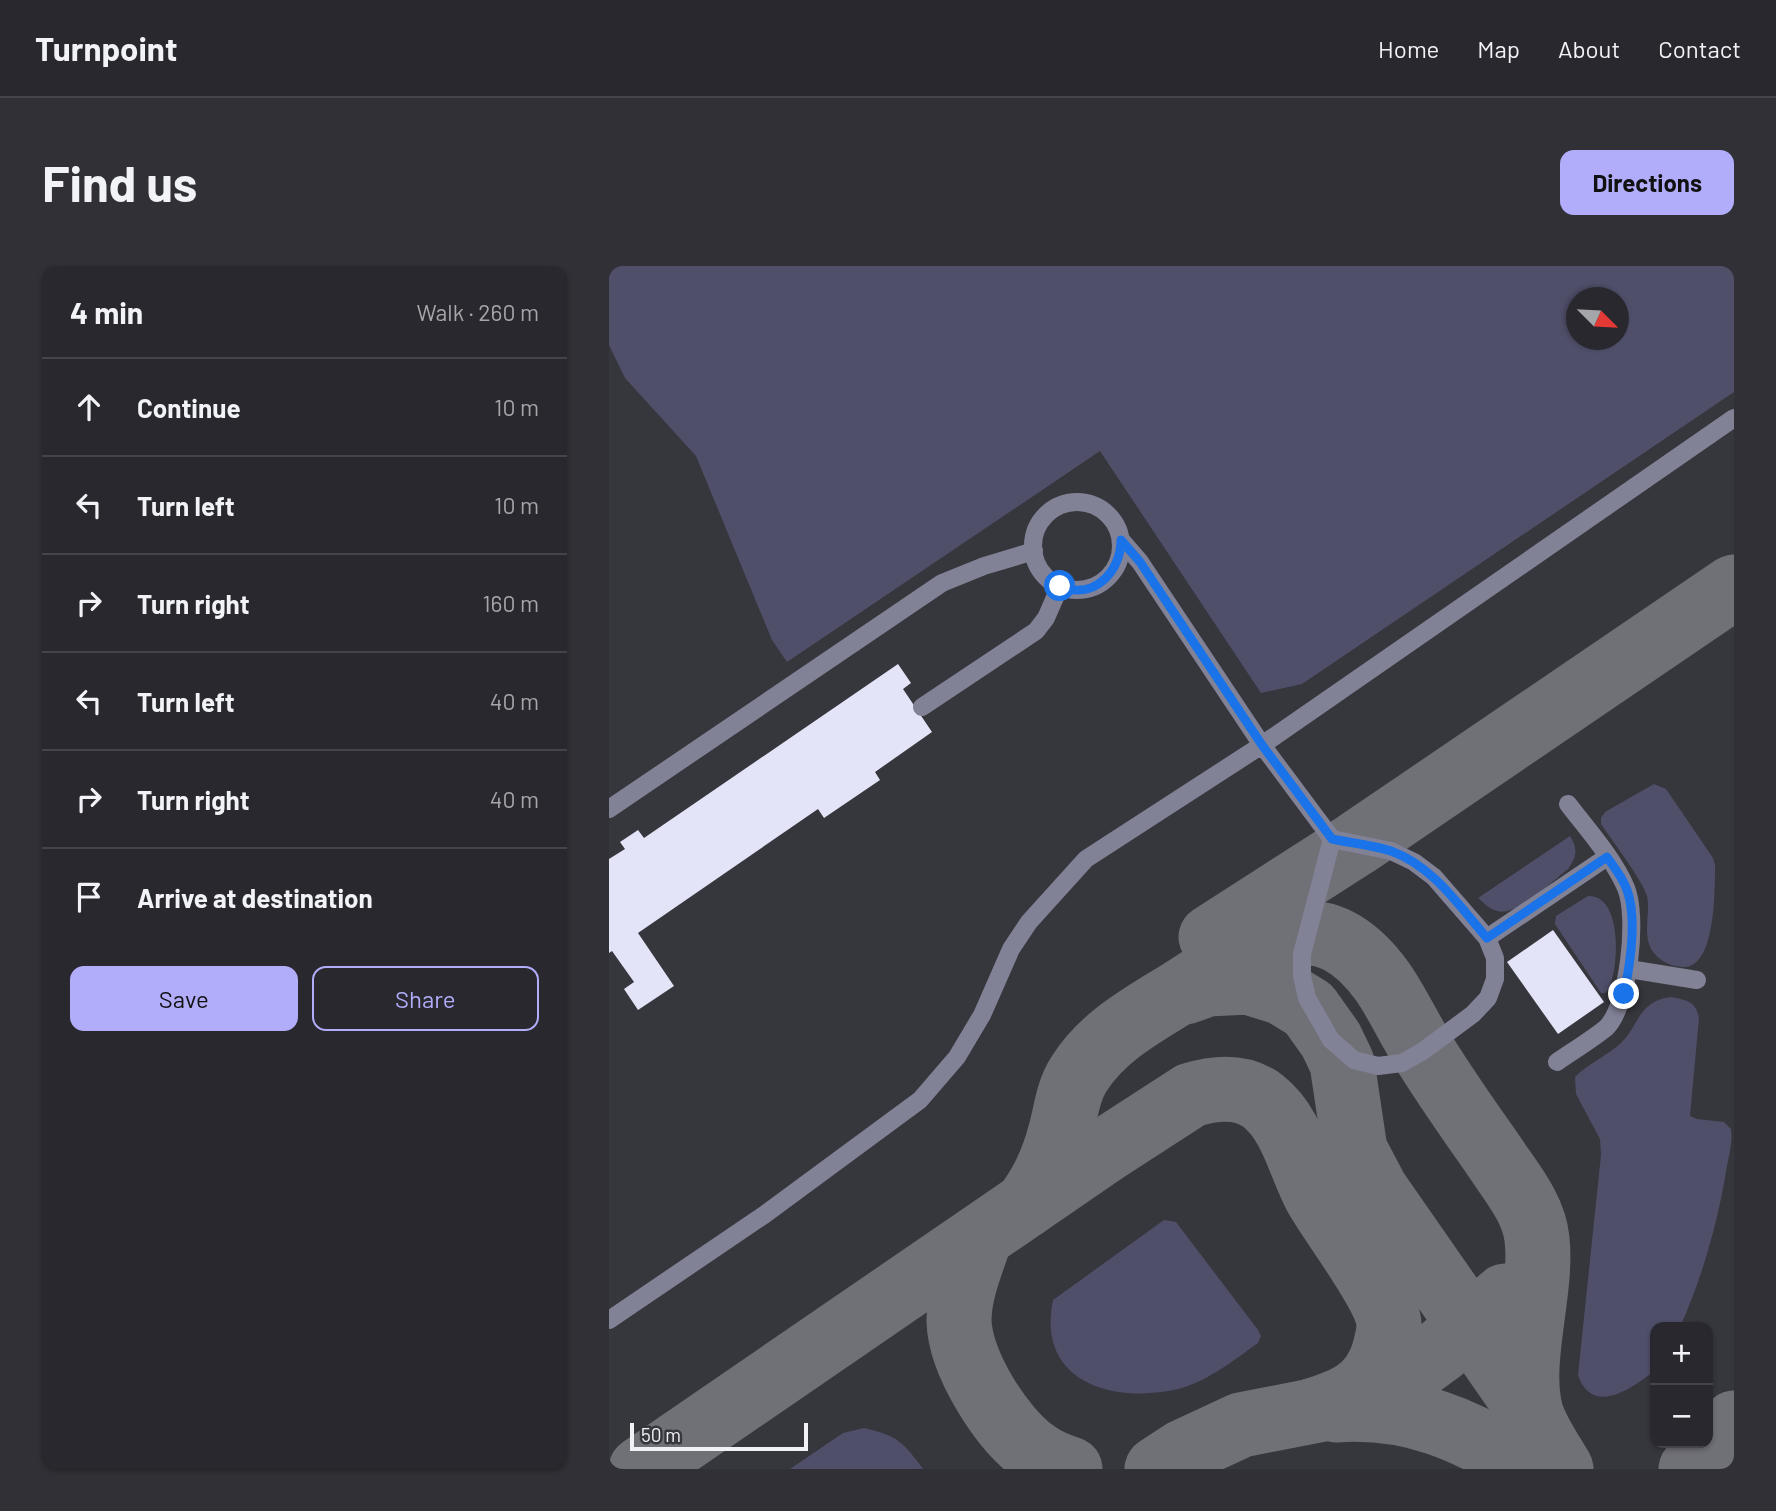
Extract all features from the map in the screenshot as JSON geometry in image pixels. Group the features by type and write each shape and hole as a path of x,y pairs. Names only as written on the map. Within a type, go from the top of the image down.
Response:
{"lane":[{"path":"609,1320 764,1215 920,1100 957,1057 982,1015 1011,949 1029,922 1086,859 1262,745 1734,418"},
{"path":"1121,540 1118,563 1103,582 1078,590 1060,586 1044,575 1037,564 1034,551 1038,526 1055,508 1067,503 1093,505 1104,511 1112,519 1121,540 1140,562 1262,745 1332,839 1391,851 1414,862 1434,877 1487,938 1495,958 1495,979 1487,998 1473,1014 1402,1063 1378,1066 1354,1060 1331,1040 1307,998 1302,976 1302,954 1332,839"},
{"path":"609,809 942,583 984,566 1034,551"},
{"path":"922,707 1036,631 1046,618 1060,586"},
{"path":"1557,1062 1607,1026 1624,994 1629,969 1631,906 1626,888 1568,804"},
{"path":"1487,938 1607,857"},
{"path":"1629,969 1697,980"}],"shaded area":[{"path":"609,266 1734,266 1734,392 1302,684 1261,693 1100,451 787,662 772,640 696,456 625,378 609,345"},
{"path":"1654,784 1666,789 1713,858 1715,865 1714,909 1707,942 1701,956 1693,964 1682,967 1663,961 1650,947 1647,933 1647,896 1601,824 1605,812"},
{"path":"1570,836 1575,849 1571,865 1524,904 1514,909 1497,911 1478,898"},
{"path":"1588,896 1600,899 1608,909 1616,939 1613,972 1605,993 1601,993 1555,924 1556,916"},
{"path":"1671,997 1686,1000 1698,1012 1690,1116 1724,1122 1731,1129 1730,1150 1708,1251 1682,1322 1650,1322 1650,1374 1624,1391 1603,1397 1584,1388 1578,1375 1601,1155 1600,1139 1576,1094 1575,1077 1620,1044 1646,1009 1660,999"},
{"path":"1164,1220 1176,1222 1258,1330 1261,1336 1258,1343 1210,1376 1178,1389 1129,1393 1105,1389 1085,1381 1068,1368 1056,1351 1051,1328 1053,1300"},
{"path":"864,1428 899,1441 923,1469 790,1469 843,1433"}],"building":[{"path":"898,664 911,683 903,689 932,732 875,772 880,780 824,818 818,809 638,933 674,986 638,1010 624,989 634,982 612,951 609,953 609,859 625,849 620,842 638,830 644,838"},
{"path":"1553,930 1604,1002 1558,1034 1507,962"}],"taxiway":[{"path":"1211,937 1356,844 1734,587"},
{"path":"1026,1205 1051,1163 1075,1081 1101,1047 1142,1016 1261,943 1286,935 1310,933 1334,939 1358,954 1382,981 1417,1041 1515,1187 1532,1217 1538,1260 1528,1349 1527,1393 1534,1420 1561,1469"},
{"path":"1185,992 1208,984 1248,982 1283,993 1309,1009 1331,1040 1342,1063 1355,1150 1376,1190 1531,1413"},
{"path":"641,1469 1106,1150 1191,1095 1228,1089 1255,1096 1273,1110 1281,1121 1315,1194 1369,1278 1386,1311 1389,1324 1387,1340 1378,1367 1371,1378 1355,1393 1311,1411"},
{"path":"980,1238 961,1300 959,1321 967,1356 985,1394 1010,1429 1040,1456 1070,1469"},
{"path":"1352,1402 1378,1396 1441,1350 1505,1296"},
{"path":"1157,1469 1183,1452 1241,1425 1338,1406 1353,1400"},
{"path":"1336,1410 1388,1411 1436,1423 1482,1442 1527,1469"},
{"path":"1691,1469 1712,1452 1734,1423"}],"route":[{"path":"1060,586 1078,590 1103,582 1118,563 1121,540 1140,562 1262,745 1332,839 1391,851 1414,862 1434,877 1487,938 1607,857 1626,888 1631,906 1629,969 1624,994"}]}
